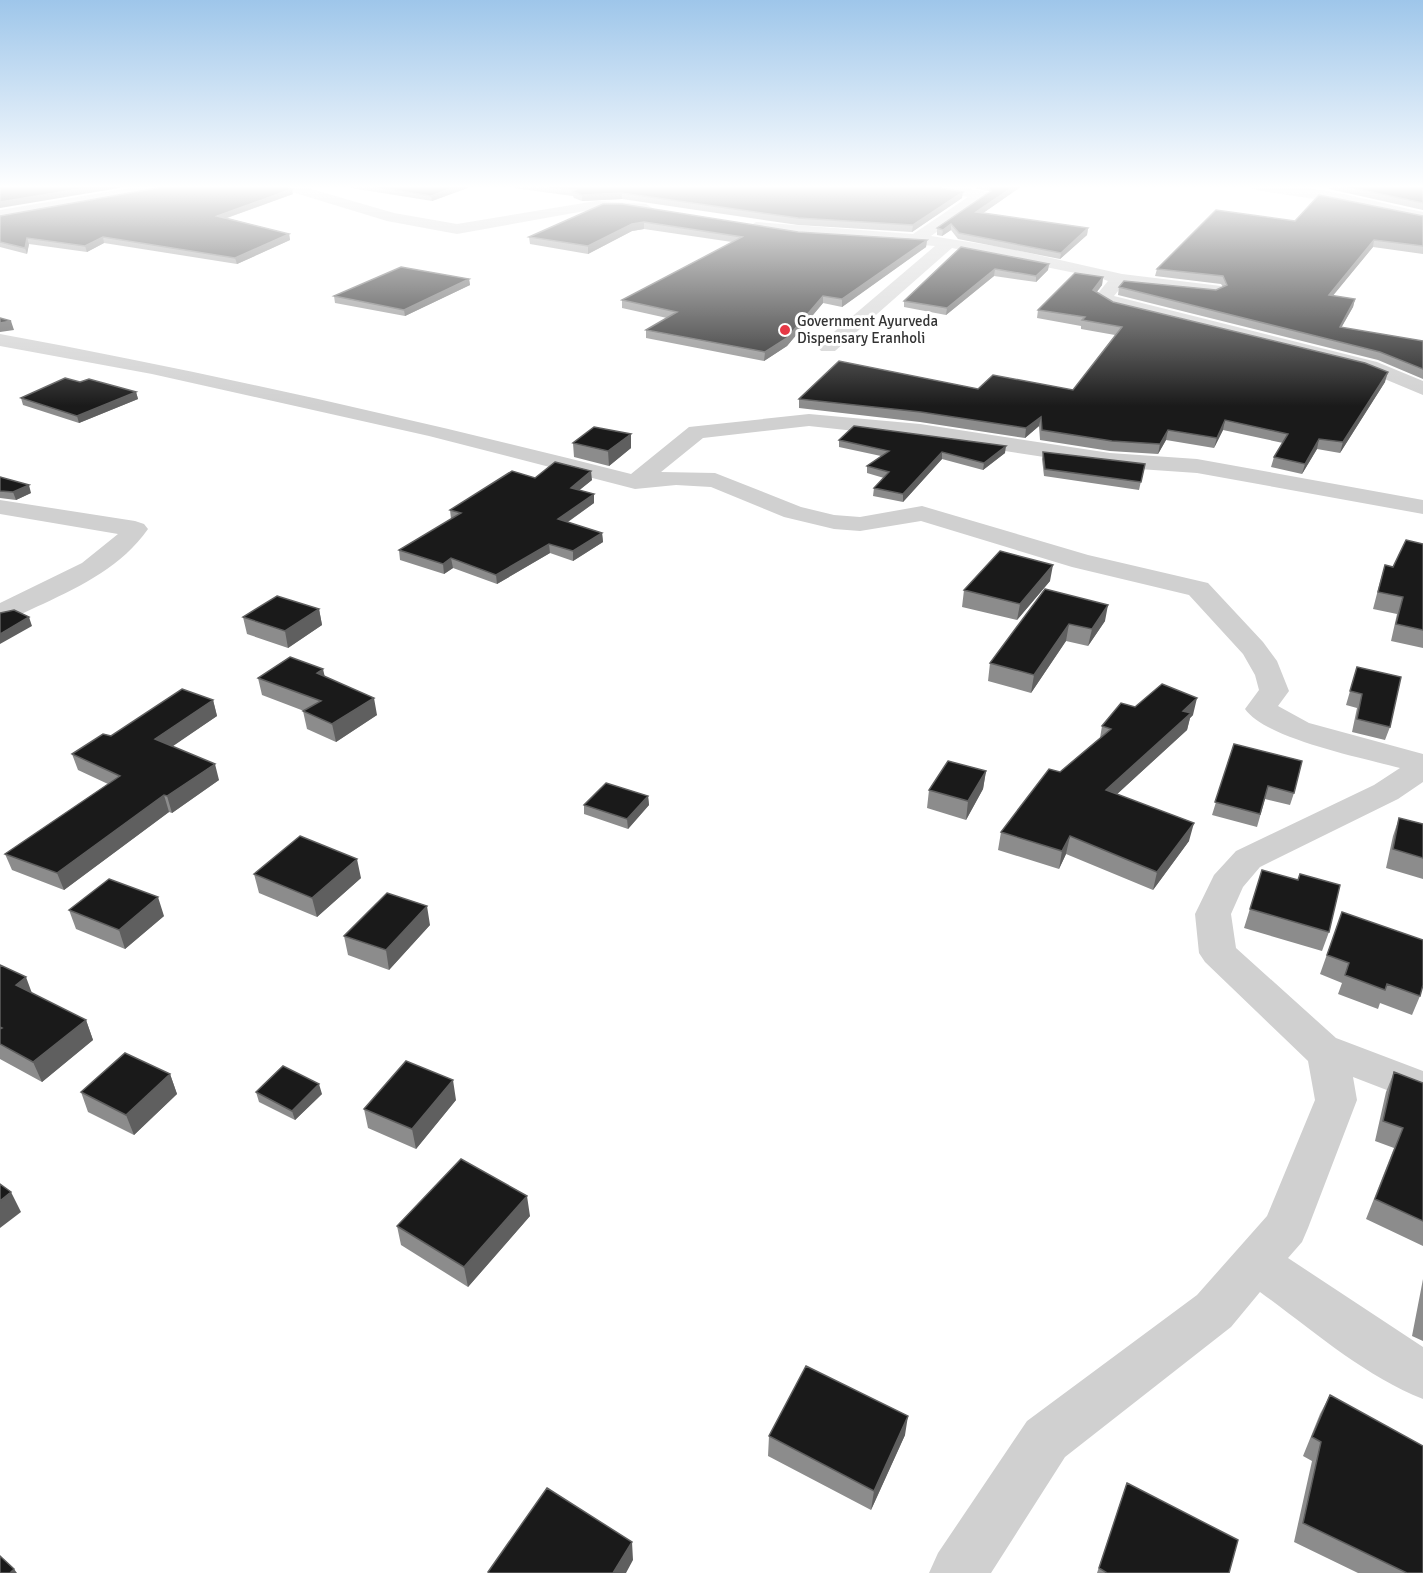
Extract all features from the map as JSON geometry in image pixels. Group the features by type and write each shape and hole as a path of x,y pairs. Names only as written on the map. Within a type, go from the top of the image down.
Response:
{"street":[{"path":"828,347 929,259"},
{"path":"1034,259 1119,279 1215,290"},
{"path":"1119,279 1103,298 1118,304 1359,363 1423,389"},
{"path":"0,340 152,368 431,430 634,482 676,478 715,480 793,512 834,522 860,524 922,513 1081,561 1198,589 1213,610 1241,634 1271,672 1274,691 1260,709 1298,730 1423,766"},
{"path":"634,482 697,432 809,420 920,431 1110,460 1197,466 1423,507"},
{"path":"0,507 135,530 124,545 78,575 0,613"},
{"path":"958,1573 1046,1439 1214,1311 1285,1228 1335,1100 1327,1054 1261,996 1218,953 1213,914 1227,884 1248,859 1386,792 1423,766"},
{"path":"1327,1054 1337,1054 1423,1088"},
{"path":"1255,1262 1363,1338 1423,1375"}],"building":[{"path":"699,259 899,259 842,299 823,296 787,338 765,352 646,330 677,312 622,300"},
{"path":"948,259 1025,259 1049,264 1036,276 995,269 947,308 904,301"},
{"path":"1167,259 1358,259 1329,295 1355,299 1340,327 1423,341 1423,369 1380,352 1119,287 1124,281 1216,290 1227,285 1223,276 1157,269"},
{"path":"401,267 469,279 404,310 334,296"},
{"path":"1075,273 1103,277 1093,290 1113,302 1365,363 1388,372 1343,442 1319,439 1305,464 1274,457 1288,434 1225,420 1217,438 1168,430 1160,444 1112,441 1042,430 1041,417 1026,428 921,412 799,399 839,361 978,389 993,375 1073,390 1122,327 1082,320 1085,317 1038,310"},
{"path":"0,318 11,321 0,323"},
{"path":"65,378 80,382 89,379 136,392 77,416 21,398"},
{"path":"854,426 1006,446 984,463 942,452 903,494 874,488 889,472 867,466 889,451 839,440"},
{"path":"594,427 631,434 608,451 573,443"},
{"path":"1043,452 1145,464 1141,482 1045,469"},
{"path":"555,462 591,471 571,488 594,494 558,519 602,533 573,551 549,544 496,575 451,558 443,564 399,550 461,513 450,510 512,471 535,478"},
{"path":"0,477 29,485 13,492 0,491"},
{"path":"1406,540 1423,544 1423,630 1396,624 1403,597 1378,592 1385,565 1393,567"},
{"path":"1000,551 1053,565 1020,604 964,590"},
{"path":"1045,589 1108,605 1092,629 1069,624 1034,675 990,663"},
{"path":"277,596 319,609 285,631 243,617"},
{"path":"14,610 29,617 0,634 0,613"},
{"path":"290,657 323,669 317,673 374,698 332,724 303,711 321,701 258,678"},
{"path":"1357,667 1401,677 1390,727 1357,719 1362,694 1350,691"},
{"path":"1162,684 1197,698 1183,711 1191,713 1106,790 1194,823 1157,872 1070,836 1062,851 1001,832 1049,769 1060,772 1111,729 1102,726 1121,703 1135,707"},
{"path":"182,689 213,700 155,739 215,764 167,796 164,795 57,873 5,854 120,776 72,754 103,734 111,736"},
{"path":"1234,744 1302,761 1294,793 1268,786 1260,814 1215,802"},
{"path":"948,761 986,771 968,801 929,790"},
{"path":"606,783 648,796 627,819 584,805"},
{"path":"1399,818 1423,824 1423,858 1393,849"},
{"path":"300,836 357,859 312,898 254,874"},
{"path":"1262,870 1298,880 1300,874 1340,885 1329,932 1250,909"},
{"path":"109,879 158,897 119,930 69,910"},
{"path":"387,893 427,906 386,950 344,936"},
{"path":"1342,912 1423,940 1423,985 1420,996 1387,984 1385,990 1345,975 1349,963 1327,955"},
{"path":"0,965 26,977 16,985 86,1020 33,1062 0,1044 0,1029 2,1028 0,1027"},
{"path":"125,1053 170,1074 126,1115 81,1092"},
{"path":"406,1061 453,1080 412,1129 364,1109"},
{"path":"283,1066 319,1084 292,1111 256,1092"},
{"path":"1394,1072 1423,1083 1423,1221 1375,1199 1403,1128 1383,1121"},
{"path":"461,1159 527,1196 464,1267 397,1226"},
{"path":"0,1184 11,1192 0,1201"},
{"path":"806,1366 908,1416 874,1491 769,1436"},
{"path":"1330,1395 1423,1446 1423,1573 1407,1573 1303,1523 1321,1442 1312,1437"},
{"path":"1127,1483 1238,1540 1229,1573 1107,1573 1099,1568"},
{"path":"547,1488 632,1542 613,1573 488,1572"},
{"path":"0,1556 14,1569 10,1573 0,1573"}],"place":[{"name":"Government Ayurveda Dispensary Eranholi","path":"785,330"}]}
